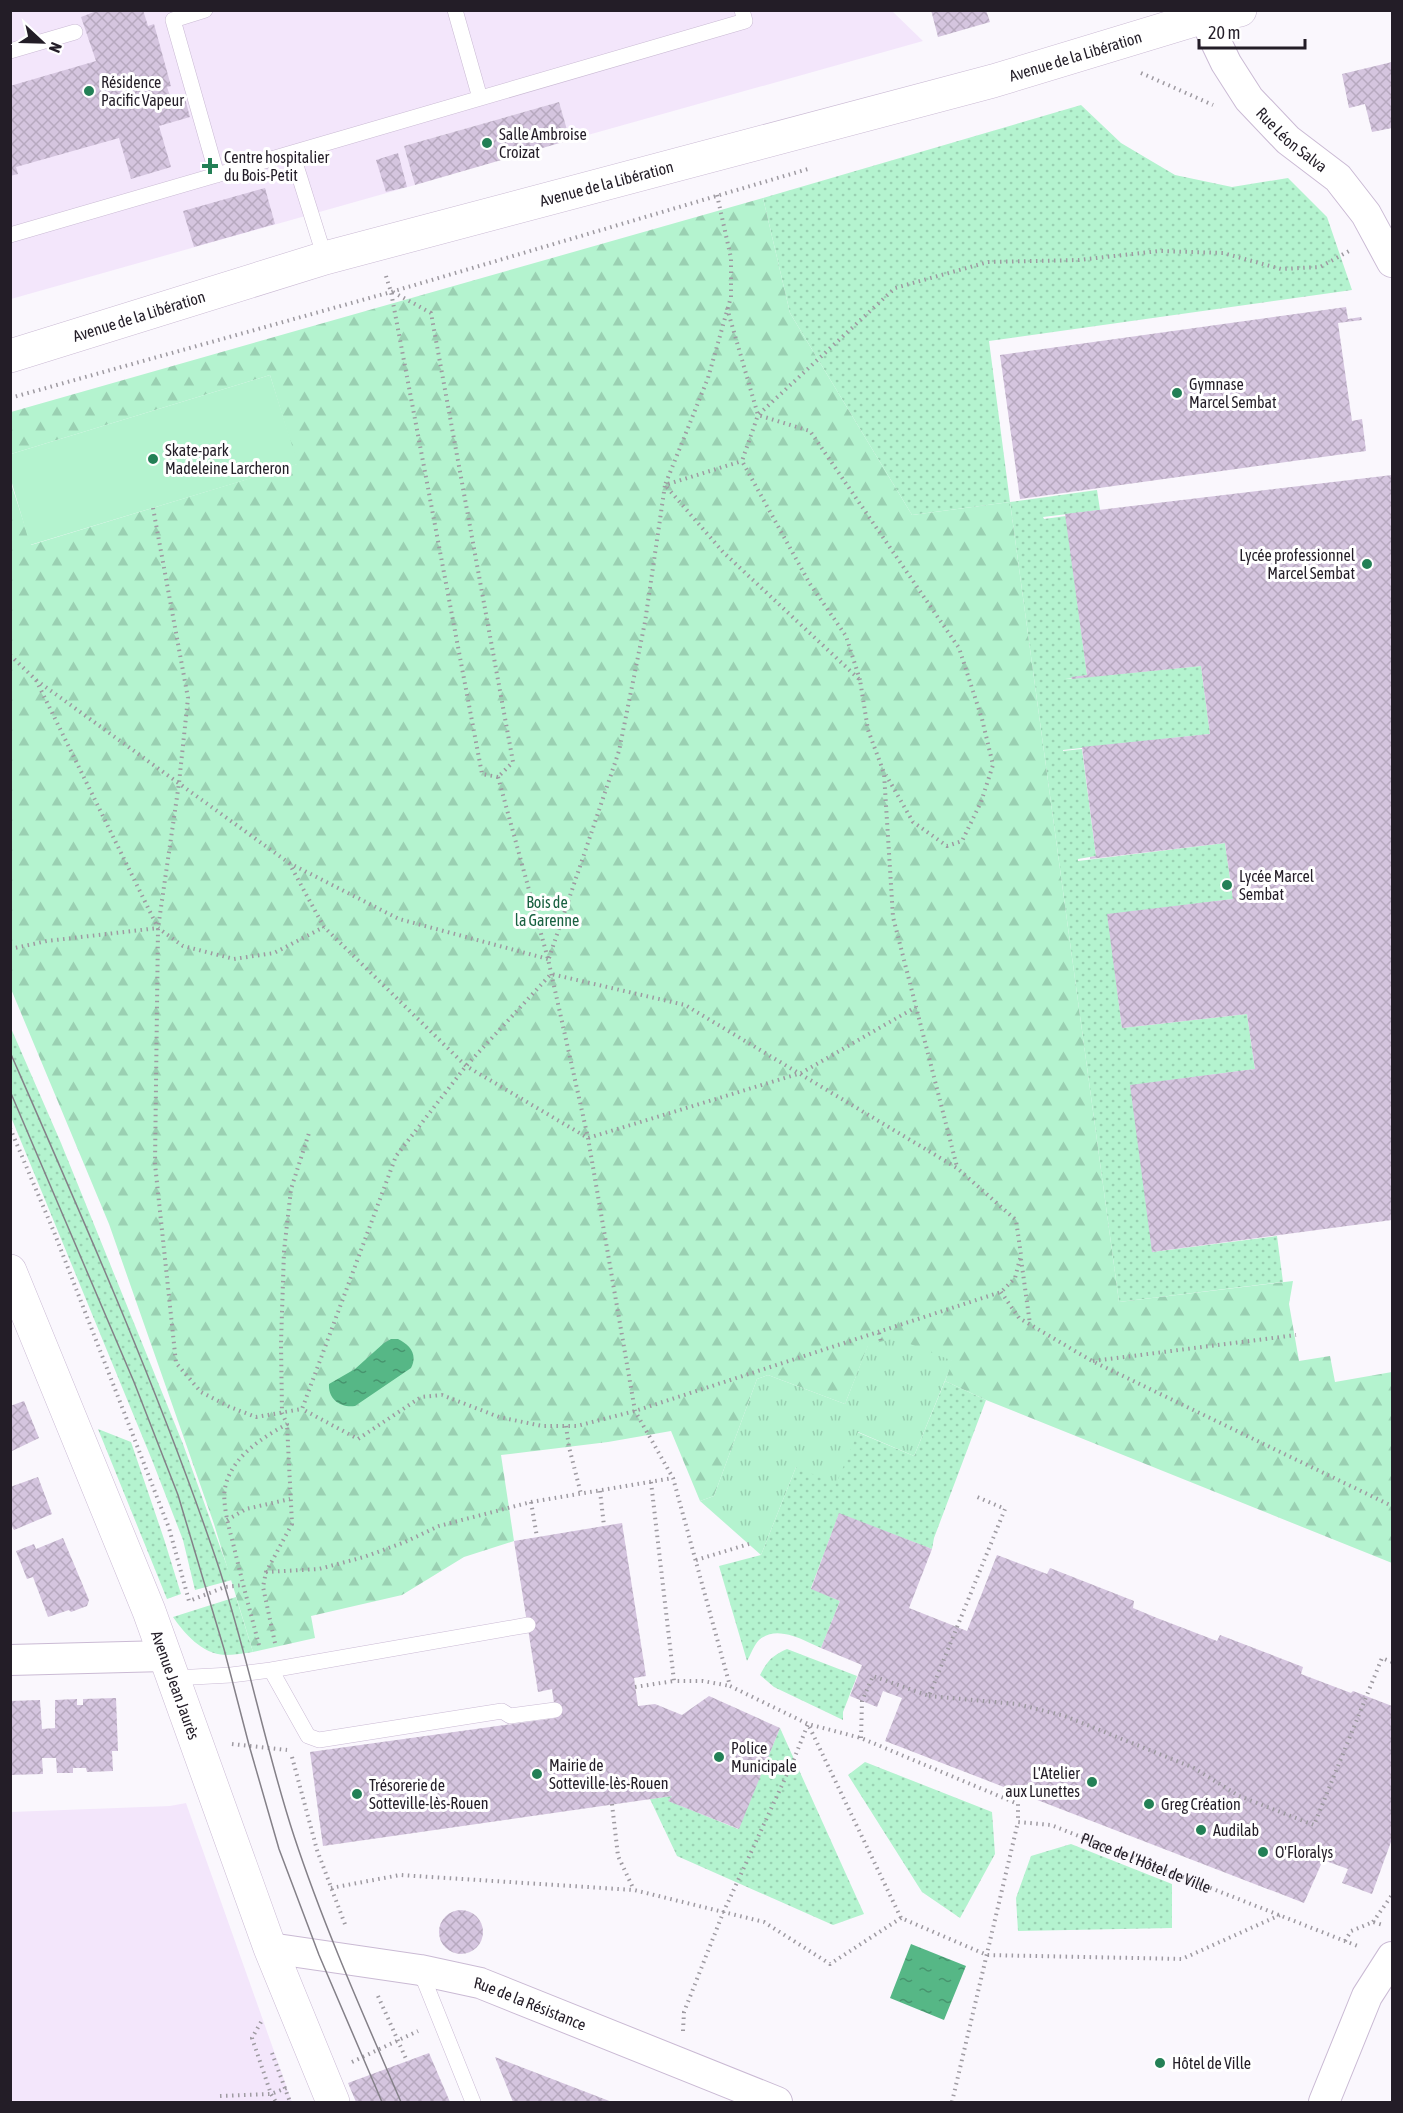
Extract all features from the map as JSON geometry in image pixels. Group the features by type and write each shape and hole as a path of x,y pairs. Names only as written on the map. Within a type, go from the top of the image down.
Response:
{"street":[{"name":"Avenue de la Libération","path":"10,356 325,258 993,81 1204,14 1240,10"},
{"name":"Rue Léon Salva","path":"1204,14 1226,63 1250,99 1288,140 1338,177 1366,214 1392,262"},
{"name":"Avenue Jean Jaurès","path":"10,1270 170,1667 270,1947 333,2103"},
{"path":"10,1660 170,1667"},
{"name":"Rue de la Résistance","path":"270,1947 420,1970 480,1983 777,2103"},
{"path":"1324,2103 1367,1996 1392,1959"}],"lane":[{"path":"205,10 173,20 217,175"},
{"path":"454,10 480,99"},
{"path":"10,235 745,21 742,10"},
{"path":"10,51 75,32"},
{"path":"292,153 325,258"},
{"path":"170,1667 231,1675 272,1670 528,1624"},
{"path":"272,1670 308,1736 319,1740 502,1711 510,1716 555,1710"},
{"path":"420,1970 473,2103"}],"path":[{"path":"1138,72 1216,106"},
{"path":"10,398 391,292 819,166"},
{"path":"548,959 619,751 645,622 665,485 708,378 731,297 731,258 717,195"},
{"path":"758,415 810,431 958,648 982,719 993,765 981,801 962,841 947,846 913,822 884,772 868,730 860,680 846,636 810,584 742,461 758,415 895,288 988,262 1079,260 1159,251 1223,253 1281,269 1320,267 1350,250"},
{"path":"391,292 431,313 513,762 498,777"},
{"path":"391,292 482,774 498,777"},
{"path":"727,307 758,415"},
{"path":"665,485 742,461"},
{"path":"665,485 723,552 860,680"},
{"path":"153,508 189,698 158,928 155,1164 176,1363 201,1392 256,1417 302,1409 358,1438 421,1397 442,1395 499,1417 542,1426 577,1426 635,1412 1001,1292 1015,1278 1021,1255"},
{"path":"10,655 36,680 289,862 399,919 548,959"},
{"path":"36,680 158,928 183,946 234,959 274,952 324,927"},
{"path":"884,772 893,917 957,1168"},
{"path":"498,777 548,959 588,1138 635,1412 673,1478 730,1686"},
{"path":"289,862 324,927 466,1066 588,1138 801,1072 916,1007"},
{"path":"10,949 47,941 158,928"},
{"path":"302,1409 396,1156 466,1066 551,974"},
{"path":"551,974 685,1005 801,1072 957,1168 1016,1220 1030,1324"},
{"path":"10,1128 54,1232 169,1528 189,1601 225,1587 243,1585"},
{"path":"269,1649 276,1642 263,1587 266,1572 292,1524 287,1424 282,1413 280,1343 284,1251 291,1189 309,1133"},
{"path":"1001,1292 1018,1318 1092,1361 1392,1506"},
{"path":"879,1333 880,1342"},
{"path":"1092,1361 1296,1335"},
{"path":"761,1372 762,1377"},
{"path":"269,1649 260,1647 228,1520 225,1489 232,1471 259,1440 287,1424"},
{"path":"566,1426 581,1494"},
{"path":"266,1572 319,1569 405,1542 438,1526 531,1502 673,1478"},
{"path":"651,1482 674,1681"},
{"path":"600,1491 604,1526"},
{"path":"929,1696 1005,1509 975,1496"},
{"path":"228,1520 246,1509 290,1499"},
{"path":"531,1502 537,1537"},
{"path":"696,1560 749,1545"},
{"path":"269,1649 272,1670"},
{"path":"861,1737 862,1701 873,1676 929,1696 1017,1704 1065,1716 1194,1768 1239,1796 1314,1825 1382,1658 1392,1662"},
{"path":"635,1687 674,1681 703,1681 730,1686 808,1724 861,1737 1018,1804 1018,1822 952,2103"},
{"path":"723,1913 808,1724"},
{"path":"808,1724 901,1918 987,1955 1182,1959 1280,1915"},
{"path":"288,1741 316,1851 360,1961 407,2061"},
{"path":"612,1804 618,1856 634,1890"},
{"name":"Place de l'Hôtel de Ville","path":"1018,1822 1051,1825 1392,1959"},
{"path":"331,1887 400,1875 634,1890 764,1922 830,1964 901,1918"},
{"path":"1345,1941 1351,1931 1373,1922 1392,1895"},
{"path":"1373,1922 1388,1927"},
{"path":"261,2022 252,2038 276,2103"},
{"path":"220,2096 271,2094 285,2089"}],"shaded area":[{"name":"Centre hospitalier du Bois-Petit","path":"891,10 923,41 570,140 559,102 404,146 415,185 11,299 11,11"},
{"path":"186,1803 292,2102 11,2102 11,1812 170,1806"}],"green space":[{"path":"1081,105 1121,143 1175,175 1232,187 1288,178 1327,217 1352,290 989,341 1010,502 912,515 790,313 763,198"},
{"name":"Bois de la Garenne","path":"763,198 790,313 912,515 1010,502 1119,1302 1293,1281 1289,1304 1299,1361 1330,1356 1335,1382 1392,1372 1392,1563 986,1400 945,1381 952,1361 868,1346 845,1404 768,1375 757,1379 714,1496 700,1501 671,1431 608,1442 501,1455 514,1541 464,1557 402,1595 311,1616 315,1638 253,1652 214,1524 109,1224 11,989 10,480 31,545 297,464 270,375 11,454 11,412"},
{"name":"Skate-park Madeleine Larcheron","path":"270,375 298,464 30,545 11,480 11,454"},
{"path":"1097,490 1100,510 1043,517 1044,519 1066,516 1087,675 1065,679 1201,666 1210,734 1063,751 1082,749 1096,856 1078,859 1078,861 1225,843 1233,899 1108,915 1122,1028 1247,1014 1255,1069 1142,1084 1152,1252 1277,1236 1283,1282 1119,1302 1010,502"},
{"path":"10,1026 61,1143 183,1444 232,1580 195,1590 183,1540 152,1460 11,1117"},
{"path":"895,1338 953,1361 914,1456 858,1432 836,1484 796,1467 761,1555 700,1501 714,1496 757,1379 768,1375 845,1404 868,1345"},
{"path":"945,1381 986,1400 934,1538 932,1549 839,1514 811,1588 840,1601 821,1648 790,1635 774,1633 759,1640 747,1661 719,1566 761,1555 796,1467 857,1432 914,1456"},
{"path":"98,1429 131,1442 181,1594 167,1599"},
{"path":"236,1597 253,1652 225,1655 209,1651 194,1642 173,1617"},
{"path":"787,1649 857,1676 843,1712 843,1720 774,1687 760,1675 771,1659"},
{"path":"780,1728 864,1914 833,1925 677,1856 650,1799 672,1796 669,1801 738,1829"},
{"path":"865,1762 992,1812 995,1854 960,1918 922,1892 848,1775"},
{"path":"1071,1844 1172,1884 1172,1928 1018,1931 1016,1898 1031,1856"}],"water":[{"path":"391,1339 398,1339 412,1350 414,1358 411,1368 355,1406 344,1406 336,1401 331,1394 329,1384 355,1369"},
{"path":"911,1944 966,1966 944,2020 890,1998"}],"building":[{"name":"Résidence Pacific Vapeur","path":"99,10 143,10 148,26 154,24 171,86 167,87 171,99 184,95 190,117 159,126 171,167 131,179 119,138 16,167 18,174 10,176 10,86 96,61 81,17"},
{"path":"931,10 986,10 990,22 938,37"},
{"path":"1392,62 1392,128 1372,132 1365,104 1349,108 1342,74"},
{"name":"Salle Ambroise Croizat","path":"559,102 570,140 415,185 404,146"},
{"path":"398,153 407,187 386,192 376,160"},
{"path":"265,188 275,224 194,247 183,211"},
{"name":"Gymnase Marcel Sembat","path":"1346,307 1348,319 1361,317 1362,320 1338,323 1352,421 1362,419 1366,451 1020,499 1000,355"},
{"name":"Lycée Marcel Sembat","path":"1392,475 1392,1220 1152,1252 1130,1085 1255,1069 1247,1014 1122,1028 1107,914 1233,899 1225,843 1090,859 1096,856 1082,747 1210,734 1201,666 1072,679 1071,677 1087,675 1065,514"},
{"path":"24,1401 39,1438 10,1452 10,1406"},
{"path":"38,1477 52,1514 14,1530 10,1523 10,1487"},
{"path":"839,1513 932,1549 909,1608 967,1631 997,1555 1047,1574 1050,1568 1134,1601 1133,1608 1157,1618 1217,1641 1220,1635 1303,1667 1301,1674 1392,1706 1392,1839 1372,1894 1342,1883 1348,1869 1323,1860 1304,1903 885,1741 902,1698 883,1691 877,1707 850,1696 862,1665 821,1648 840,1601 811,1589"},
{"name":"Mairie de Sotteville-lès-Rouen","path":"622,1523 646,1676 634,1678 638,1706 655,1704 682,1715 709,1696 780,1728 739,1829 668,1801 672,1796 323,1846 310,1752 556,1718 552,1689 538,1692 514,1541"},
{"path":"63,1538 89,1600 87,1606 48,1617 33,1577 27,1579 16,1551 34,1544 36,1549"},
{"path":"116,1698 118,1751 112,1751 113,1771 87,1772 86,1768 73,1768 73,1773 57,1773 56,1758 42,1758 43,1774 10,1775 10,1701 40,1700 42,1729 55,1728 55,1700 77,1699 77,1705 83,1705 83,1699"},
{"path":"461,1910 477,1916 483,1932 477,1948 461,1954 445,1948 439,1932 445,1916"},
{"path":"429,2053 450,2102 356,2102 348,2083"},
{"path":"495,2057 612,2102 513,2102"}],"tram line":[{"path":"10,1052 118,1303 193,1494 227,1593 294,1836 331,1937 401,2102"},
{"path":"10,1091 134,1382 178,1495 224,1649 279,1849 319,1955 382,2102"}],"place":[{"name":"Résidence Pacific Vapeur","path":"89,91"},
{"name":"Salle Ambroise Croizat","path":"487,143"},
{"name":"Centre hospitalier du Bois-Petit","path":"210,166"},
{"name":"Gymnase Marcel Sembat","path":"1177,393"},
{"name":"Skate-park Madeleine Larcheron","path":"153,459"},
{"name":"Lycée professionnel Marcel Sembat","path":"1367,564"},
{"name":"Lycée Marcel Sembat","path":"1227,885"},
{"name":"Police Municipale","path":"719,1757"},
{"name":"Mairie de Sotteville-lès-Rouen","path":"537,1774"},
{"name":"L'Atelier aux Lunettes","path":"1092,1782"},
{"name":"Trésorerie de Sotteville-lès-Rouen","path":"357,1794"},
{"name":"Greg Création","path":"1149,1804"},
{"name":"Audilab","path":"1201,1830"},
{"name":"O'Floralys","path":"1263,1852"},
{"name":"Hôtel de Ville","path":"1160,2063"}]}
